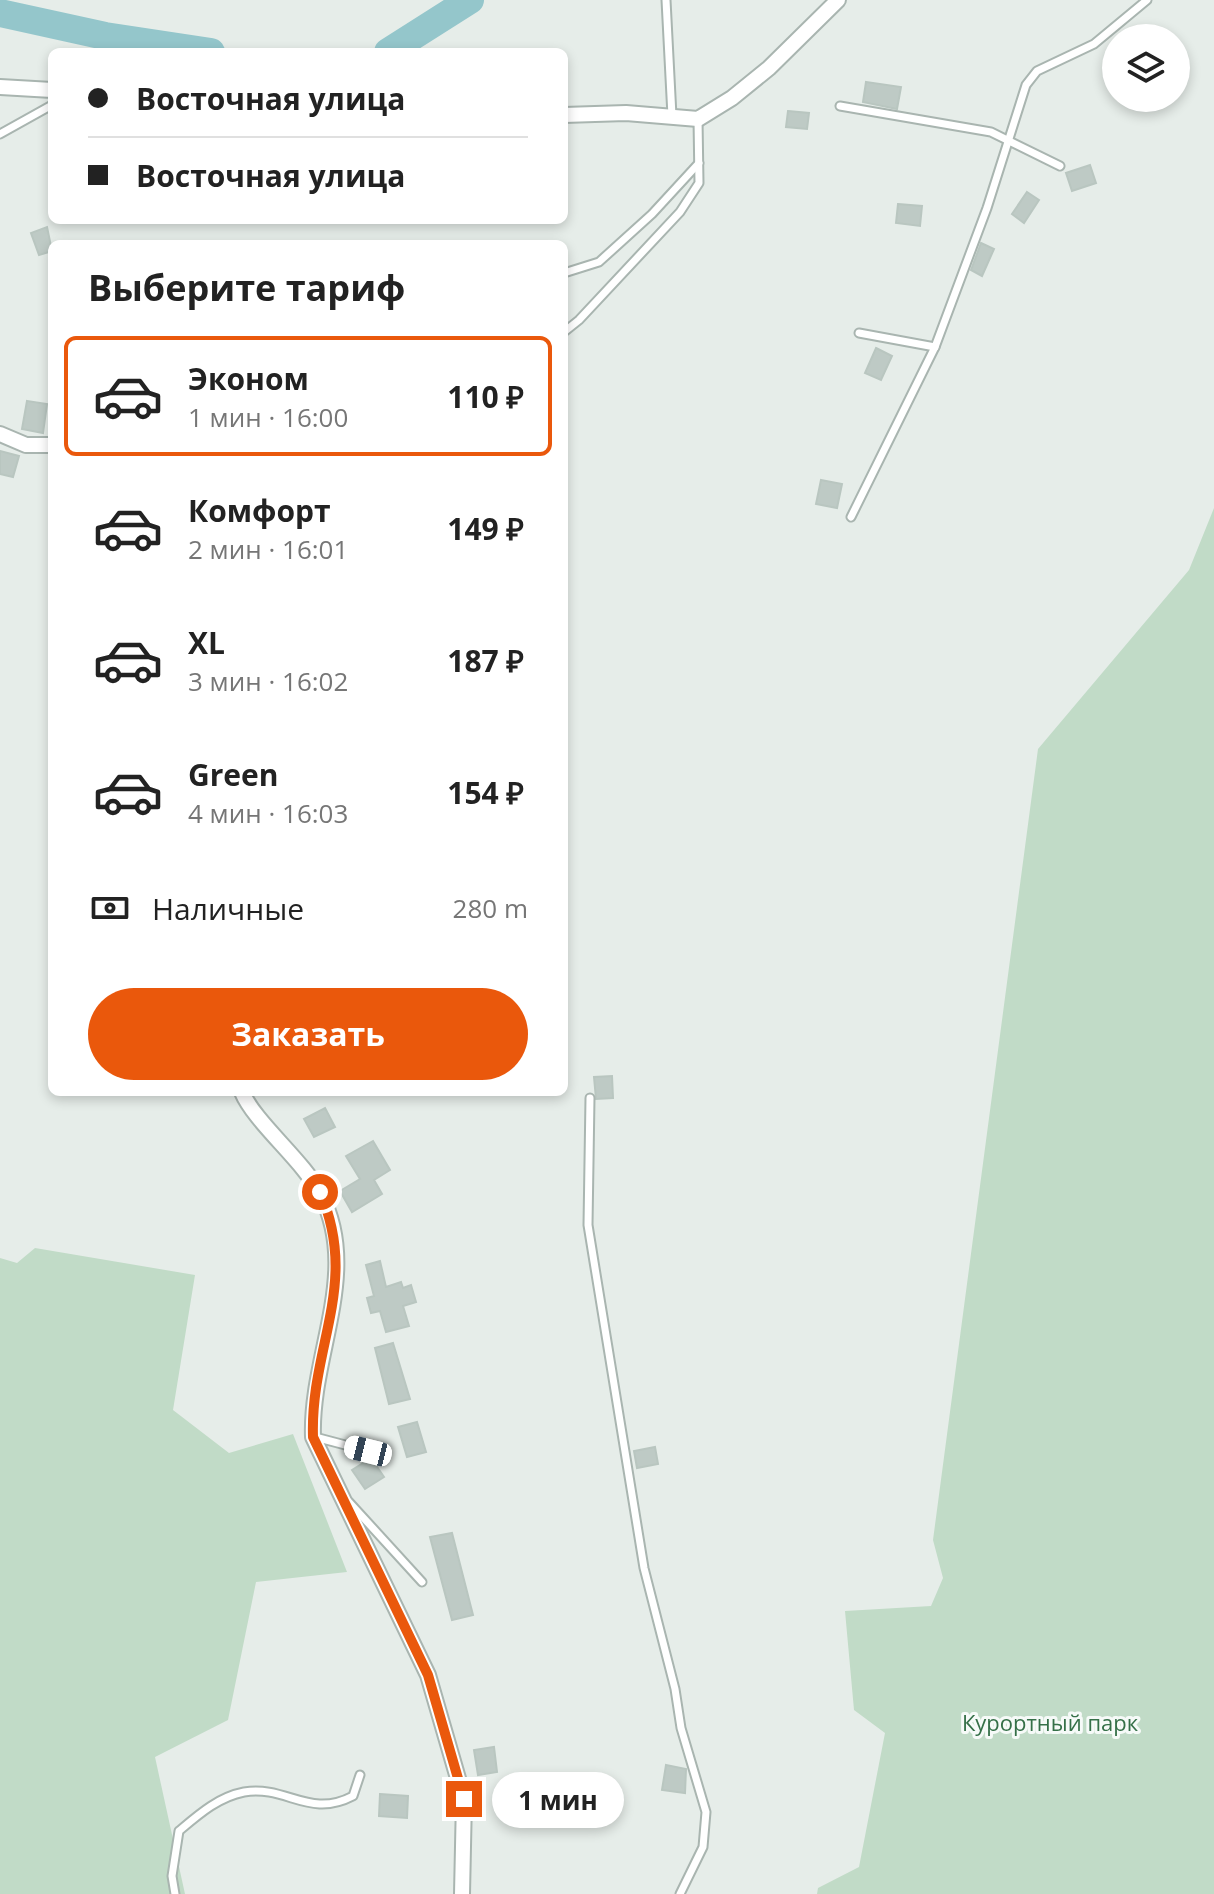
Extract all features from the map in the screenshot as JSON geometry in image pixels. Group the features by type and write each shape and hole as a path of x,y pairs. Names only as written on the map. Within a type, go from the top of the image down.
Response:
{"street":[{"path":"568,115 626,113 698,119 769,68 838,0"},
{"path":"0,87 48,90"},
{"path":"0,434 26,445 48,445"},
{"path":"245,1096 320,1192 333,1221 337,1283 312,1406 313,1437 428,1675 464,1799 462,1894"}],"lane":[{"path":"666,0 672,118"},
{"path":"851,517 935,347 987,208 1006,139 1026,85 1037,71 1094,44 1147,0"},
{"path":"840,106 991,132 1060,166"},
{"path":"0,134 48,107"},
{"path":"568,329 680,212 699,183 698,119"},
{"path":"568,272 599,262 652,214 699,163"},
{"path":"859,333 935,347"},
{"path":"590,1098 588,1225 644,1568 675,1689 681,1728 706,1812 703,1847 680,1894"},
{"path":"313,1437 368,1451"},
{"path":"341,1495 361,1512 422,1582"},
{"path":"175,1894 172,1876 179,1831 211,1805 243,1792 259,1792 275,1793 310,1805 334,1806 353,1796 360,1775"}],"green space":[{"name":"Курортный парк","path":"1214,508 1214,1894 817,1894 818,1888 859,1867 885,1733 854,1710 845,1611 931,1606 943,1578 933,1540 1038,749 1189,570"},
{"path":"35,1248 195,1275 173,1410 229,1453 293,1434 347,1572 256,1582 228,1720 155,1757 185,1894 0,1894 0,1258 17,1263"}],"building":[{"path":"866,82 901,87 897,109 863,102"},
{"path":"788,111 809,113 807,129 786,127"},
{"path":"1090,165 1096,183 1072,191 1066,173"},
{"path":"1027,192 1039,200 1024,223 1012,214"},
{"path":"898,204 922,206 920,226 896,223"},
{"path":"47,227 48,252 39,255 31,233"},
{"path":"981,243 994,249 982,276 971,270"},
{"path":"876,348 892,356 881,380 865,373"},
{"path":"27,401 47,404 43,433 22,429"},
{"path":"0,451 19,456 13,477 0,474"},
{"path":"821,480 842,484 837,508 816,504"},
{"path":"612,1076 613,1098 596,1099 594,1077"},
{"path":"325,1108 335,1127 314,1137 304,1119"},
{"path":"373,1141 390,1170 374,1180 382,1194 352,1212 340,1191 360,1179 346,1156"},
{"path":"380,1261 386,1287 401,1282 403,1288 411,1285 416,1302 403,1306 409,1326 386,1332 380,1311 371,1313 367,1298 374,1296 366,1265"},
{"path":"393,1343 410,1399 389,1404 375,1348"},
{"path":"417,1422 426,1452 407,1457 398,1427"},
{"path":"655,1447 658,1464 637,1468 634,1451"},
{"path":"371,1458 384,1477 365,1489 352,1470"},
{"path":"452,1533 473,1615 452,1620 430,1537"},
{"path":"494,1747 497,1772 478,1775 474,1750"},
{"path":"666,1765 686,1769 685,1793 662,1790"},
{"path":"380,1794 408,1796 407,1818 379,1816"}],"waterway":[{"path":"394,48 470,0"},
{"path":"0,13 105,36 184,48"}],"route":[{"path":"320,1192 333,1221 337,1283 312,1406 313,1437 428,1675 464,1799"}]}
